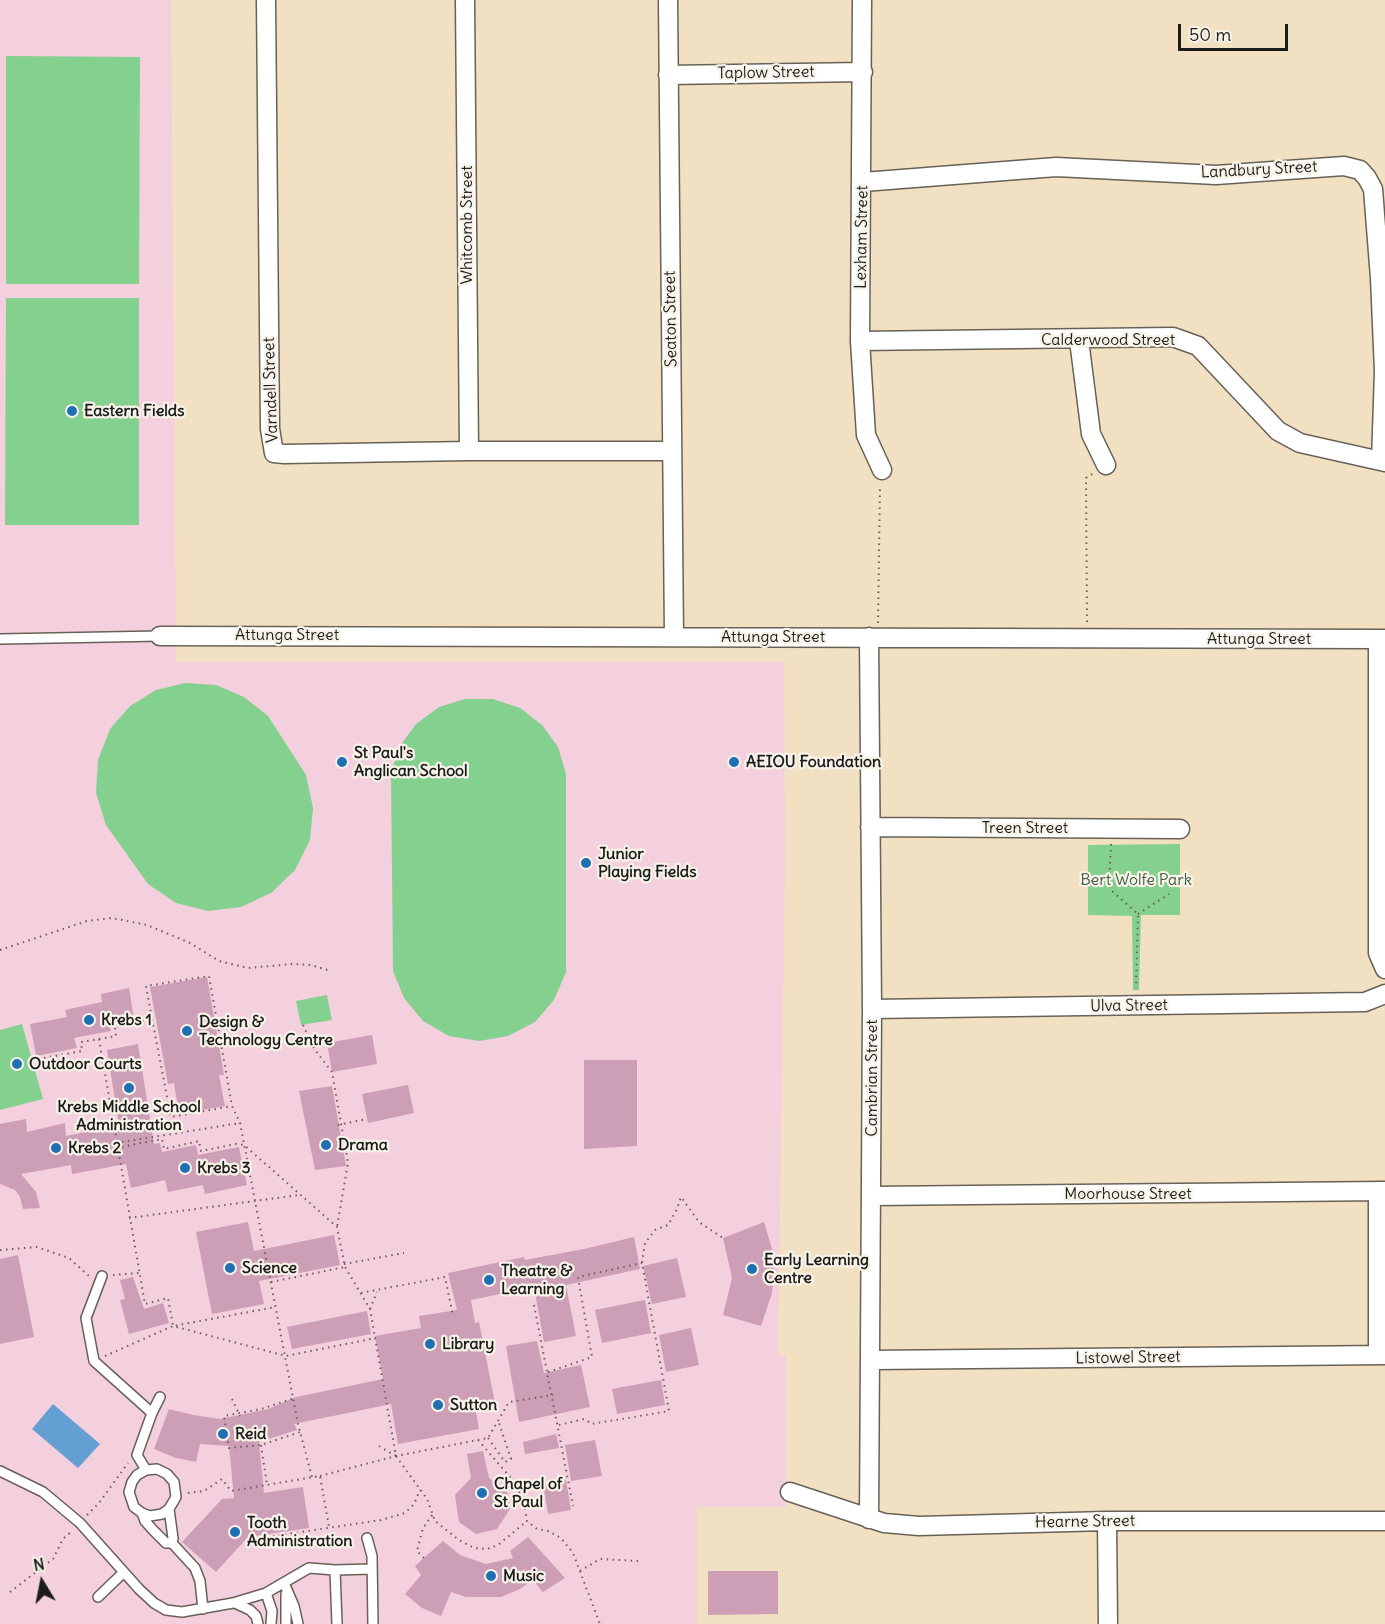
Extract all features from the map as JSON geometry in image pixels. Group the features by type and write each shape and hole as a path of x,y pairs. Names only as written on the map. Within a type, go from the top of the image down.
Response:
{"street":[{"name":"Varndell Street","path":"266,0 270,429 274,453 672,451"},
{"name":"Whitcomb Street","path":"465,0 469,451"},
{"name":"Seaton Street","path":"668,0 674,637"},
{"name":"Lexham Street","path":"862,0 860,341 866,435 882,470"},
{"name":"Taplow Street","path":"668,75 863,72"},
{"name":"Landbury Street","path":"862,182 1056,166 1216,175 1344,166 1360,170 1373,189 1384,371 1383,462"},
{"name":"Calderwood Street","path":"860,341 1173,338 1198,346 1278,431 1300,443 1383,462"},
{"path":"1079,340 1091,434 1106,465"},
{"name":"Attunga Street","path":"160,636 674,637 874,632 1382,639"},
{"name":"Cambrian Street","path":"869,1519 872,1009 870,827 874,632"},
{"path":"1382,639 1378,953 1385,969"},
{"name":"Treen Street","path":"870,827 1180,829"},
{"name":"Ulva Street","path":"872,1009 1365,1002 1385,994"},
{"path":"1382,1191 1382,1355"},
{"name":"Moorhouse Street","path":"871,1196 1382,1191"},
{"name":"Listowel Street","path":"871,1360 1382,1355"},
{"name":"Hearne Street","path":"790,1492 884,1523 919,1526 1107,1521 1385,1521"},
{"path":"1107,1521 1108,1624"}],"lane":[{"path":"0,639 160,636"},
{"path":"102,1276 86,1318 94,1361 152,1413"},
{"path":"146,1470 137,1455 160,1397"},
{"path":"142,1513 154,1516 169,1509 175,1500 177,1493 172,1479 161,1470 146,1470 135,1477 130,1489 131,1502 166,1543 172,1543"},
{"path":"0,1471 43,1492 80,1522 123,1573 154,1603 166,1610 182,1612 233,1603 266,1593 309,1568 372,1569"},
{"path":"169,1509 172,1543 195,1568 200,1581 203,1609"},
{"path":"367,1538 372,1556 373,1624"},
{"path":"335,1570 336,1624"},
{"path":"98,1598 123,1573"},
{"path":"284,1583 286,1624"},
{"path":"284,1583 294,1606 298,1624"},
{"path":"266,1593 272,1611 271,1624"},
{"path":"233,1603 250,1610 256,1616 258,1624"}],"path":[{"path":"1087,622 1086,478 1106,465"},
{"path":"874,632 878,495 882,470"},
{"path":"1111,841 1109,884 1113,892 1138,914 1136,1006"},
{"path":"1138,914 1169,894"},
{"path":"0,950 87,921 111,918 147,925 190,943 219,961 248,968 311,964 331,971"},
{"path":"232,1106 171,1117 146,986 209,976 232,1106 240,1123 300,1432 312,1477"},
{"path":"39,1059 82,1051 81,1042 116,1036 115,1026 152,1019"},
{"path":"303,1025 315,1050 332,1072 348,1163 337,1227 345,1266 370,1309 396,1456"},
{"path":"99,1039 145,1304 168,1298 173,1326"},
{"path":"340,1124 367,1119"},
{"path":"116,1143 240,1123"},
{"path":"117,1148 162,1139 164,1149 199,1141 201,1150 236,1144 244,1145 337,1227"},
{"path":"129,1218 299,1195"},
{"path":"559,1425 584,1419 592,1424 669,1411 642,1263 645,1243 655,1230 668,1225 681,1197 699,1222 723,1238"},
{"path":"0,1250 37,1247 69,1258 90,1278 139,1273"},
{"path":"271,1282 404,1253"},
{"path":"548,1372 592,1357 578,1277 642,1263"},
{"path":"360,1293 445,1277 453,1316"},
{"path":"370,1309 377,1290"},
{"path":"534,1305 573,1506"},
{"path":"94,1361 173,1326 276,1307"},
{"path":"173,1326 286,1356 376,1338"},
{"path":"488,1438 509,1402 553,1395"},
{"path":"294,1399 261,1409 224,1416 229,1448 261,1445 300,1432"},
{"path":"232,1400 240,1414"},
{"path":"488,1438 505,1462 511,1459 498,1420"},
{"path":"320,1476 396,1456 488,1438"},
{"path":"477,1440 515,1485 523,1499 527,1521 561,1538 573,1553 600,1624"},
{"path":"261,1445 267,1485"},
{"path":"379,1446 396,1456 427,1499 435,1521 474,1548 488,1549 498,1545 527,1521"},
{"path":"261,1538 381,1520 405,1513 414,1504 420,1489"},
{"path":"424,1558 417,1551 423,1528 433,1514"},
{"path":"580,1571 600,1559 638,1561"}],"shaded area":[{"name":"St Paul's Anglican School","path":"0,0 171,0 176,662 784,662 785,861 778,1355 786,1356 786,1507 697,1507 697,1624 0,1624"}],"green space":[{"path":"6,56 140,57 139,284 6,284"},
{"name":"Eastern Fields","path":"6,298 139,298 139,525 5,525"},
{"path":"185,683 216,685 244,697 268,716 306,775 313,808 310,840 295,870 271,893 241,907 208,911 176,903 148,884 106,825 96,793 98,760 110,729 130,706 156,690"},
{"path":"465,699 493,699 520,708 542,725 558,747 566,774 566,972 554,1000 535,1022 508,1036 479,1041 449,1036 423,1021 404,998 393,971 391,773 400,746 416,724 439,707"},
{"name":"Bert Wolfe Park","path":"1180,844 1180,915 1141,915 1139,990 1133,990 1132,916 1088,915 1088,845"},
{"path":"327,995 332,1020 301,1025 296,1001"},
{"name":"Outdoor Courts","path":"22,1024 43,1099 0,1110 0,1030"}],"water":[{"path":"53,1404 100,1444 78,1468 32,1429"}],"building":[{"name":"Design & Technology Centre","path":"207,977 224,1075 219,1075 225,1106 179,1114 174,1083 168,1084 150,987"},
{"name":"Krebs 1","path":"129,988 134,1019 109,1023 111,1031 74,1038 77,1048 36,1056 30,1024 67,1017 65,1010 102,1002 101,994"},
{"path":"372,1035 377,1064 332,1072 327,1043"},
{"path":"138,1044 154,1144 160,1143 162,1152 196,1145 198,1155 239,1147 247,1185 205,1194 203,1185 168,1192 165,1180 131,1188 126,1164 72,1174 71,1165 21,1174 36,1192 40,1208 23,1209 20,1197 15,1190 0,1184 0,1124 26,1119 27,1132 65,1123 66,1136 119,1125 107,1050"},
{"path":"584,1060 637,1060 637,1146 584,1149"},
{"path":"408,1085 414,1113 368,1123 362,1094"},
{"name":"Drama","path":"332,1086 346,1166 315,1170 299,1091"},
{"name":"Science","path":"248,1222 254,1251 334,1235 340,1265 259,1281 264,1304 212,1314 196,1232"},
{"name":"Early Learning Centre","path":"764,1222 775,1259 772,1293 761,1326 723,1315 732,1278 723,1238"},
{"path":"634,1237 640,1269 566,1285 576,1336 544,1342 534,1287 471,1300 475,1323 479,1322 495,1403 475,1407 479,1429 398,1444 391,1404 294,1424 297,1430 259,1442 264,1493 303,1487 309,1528 248,1537 216,1572 182,1542 222,1499 234,1498 229,1446 200,1444 196,1462 176,1458 154,1449 169,1409 220,1419 268,1409 296,1397 383,1379 375,1336 421,1328 419,1316 457,1310 448,1273 524,1257 525,1260 584,1249"},
{"path":"18,1255 34,1337 0,1344 0,1259"},
{"path":"677,1258 686,1297 652,1304 643,1266"},
{"path":"133,1277 144,1309 163,1303 169,1323 129,1334 120,1300 125,1299 120,1280"},
{"path":"645,1300 651,1333 602,1343 595,1310"},
{"path":"367,1311 371,1334 292,1349 287,1327"},
{"path":"691,1328 699,1365 666,1372 659,1335"},
{"path":"537,1341 544,1373 581,1365 590,1407 519,1422 506,1346"},
{"path":"661,1380 665,1405 617,1414 612,1389"},
{"path":"556,1434 559,1448 525,1454 523,1442"},
{"path":"595,1440 602,1476 571,1481 565,1445"},
{"name":"Chapel of St Paul","path":"483,1451 489,1478 507,1491 510,1509 497,1529 476,1534 459,1522 455,1495 471,1478 467,1454"},
{"path":"566,1480 571,1510 548,1514 543,1485"},
{"name":"Music","path":"528,1537 565,1578 543,1592 533,1580 520,1589 501,1597 466,1597 451,1592 441,1616 422,1608 405,1594 421,1575 415,1566 443,1541 460,1555 486,1564 513,1558 510,1551"},
{"path":"708,1571 778,1571 778,1614 708,1615"}],"place":[{"name":"Eastern Fields","path":"72,411"},
{"name":"St Paul's Anglican School","path":"342,762"},
{"name":"AEIOU Foundation","path":"734,762"},
{"name":"Junior Playing Fields","path":"586,863"},
{"name":"Krebs 1","path":"89,1020"},
{"name":"Design & Technology Centre","path":"187,1031"},
{"name":"Outdoor Courts","path":"17,1064"},
{"name":"Krebs Middle School Administration","path":"129,1088"},
{"name":"Drama","path":"326,1145"},
{"name":"Krebs 2","path":"56,1148"},
{"name":"Krebs 3","path":"185,1168"},
{"name":"Science","path":"230,1268"},
{"name":"Early Learning Centre","path":"752,1269"},
{"name":"Theatre & Learning","path":"489,1280"},
{"name":"Library","path":"430,1344"},
{"name":"Sutton","path":"438,1405"},
{"name":"Reid","path":"223,1434"},
{"name":"Chapel of St Paul","path":"482,1493"},
{"name":"Tooth Administration","path":"235,1532"},
{"name":"Music","path":"491,1576"}]}
